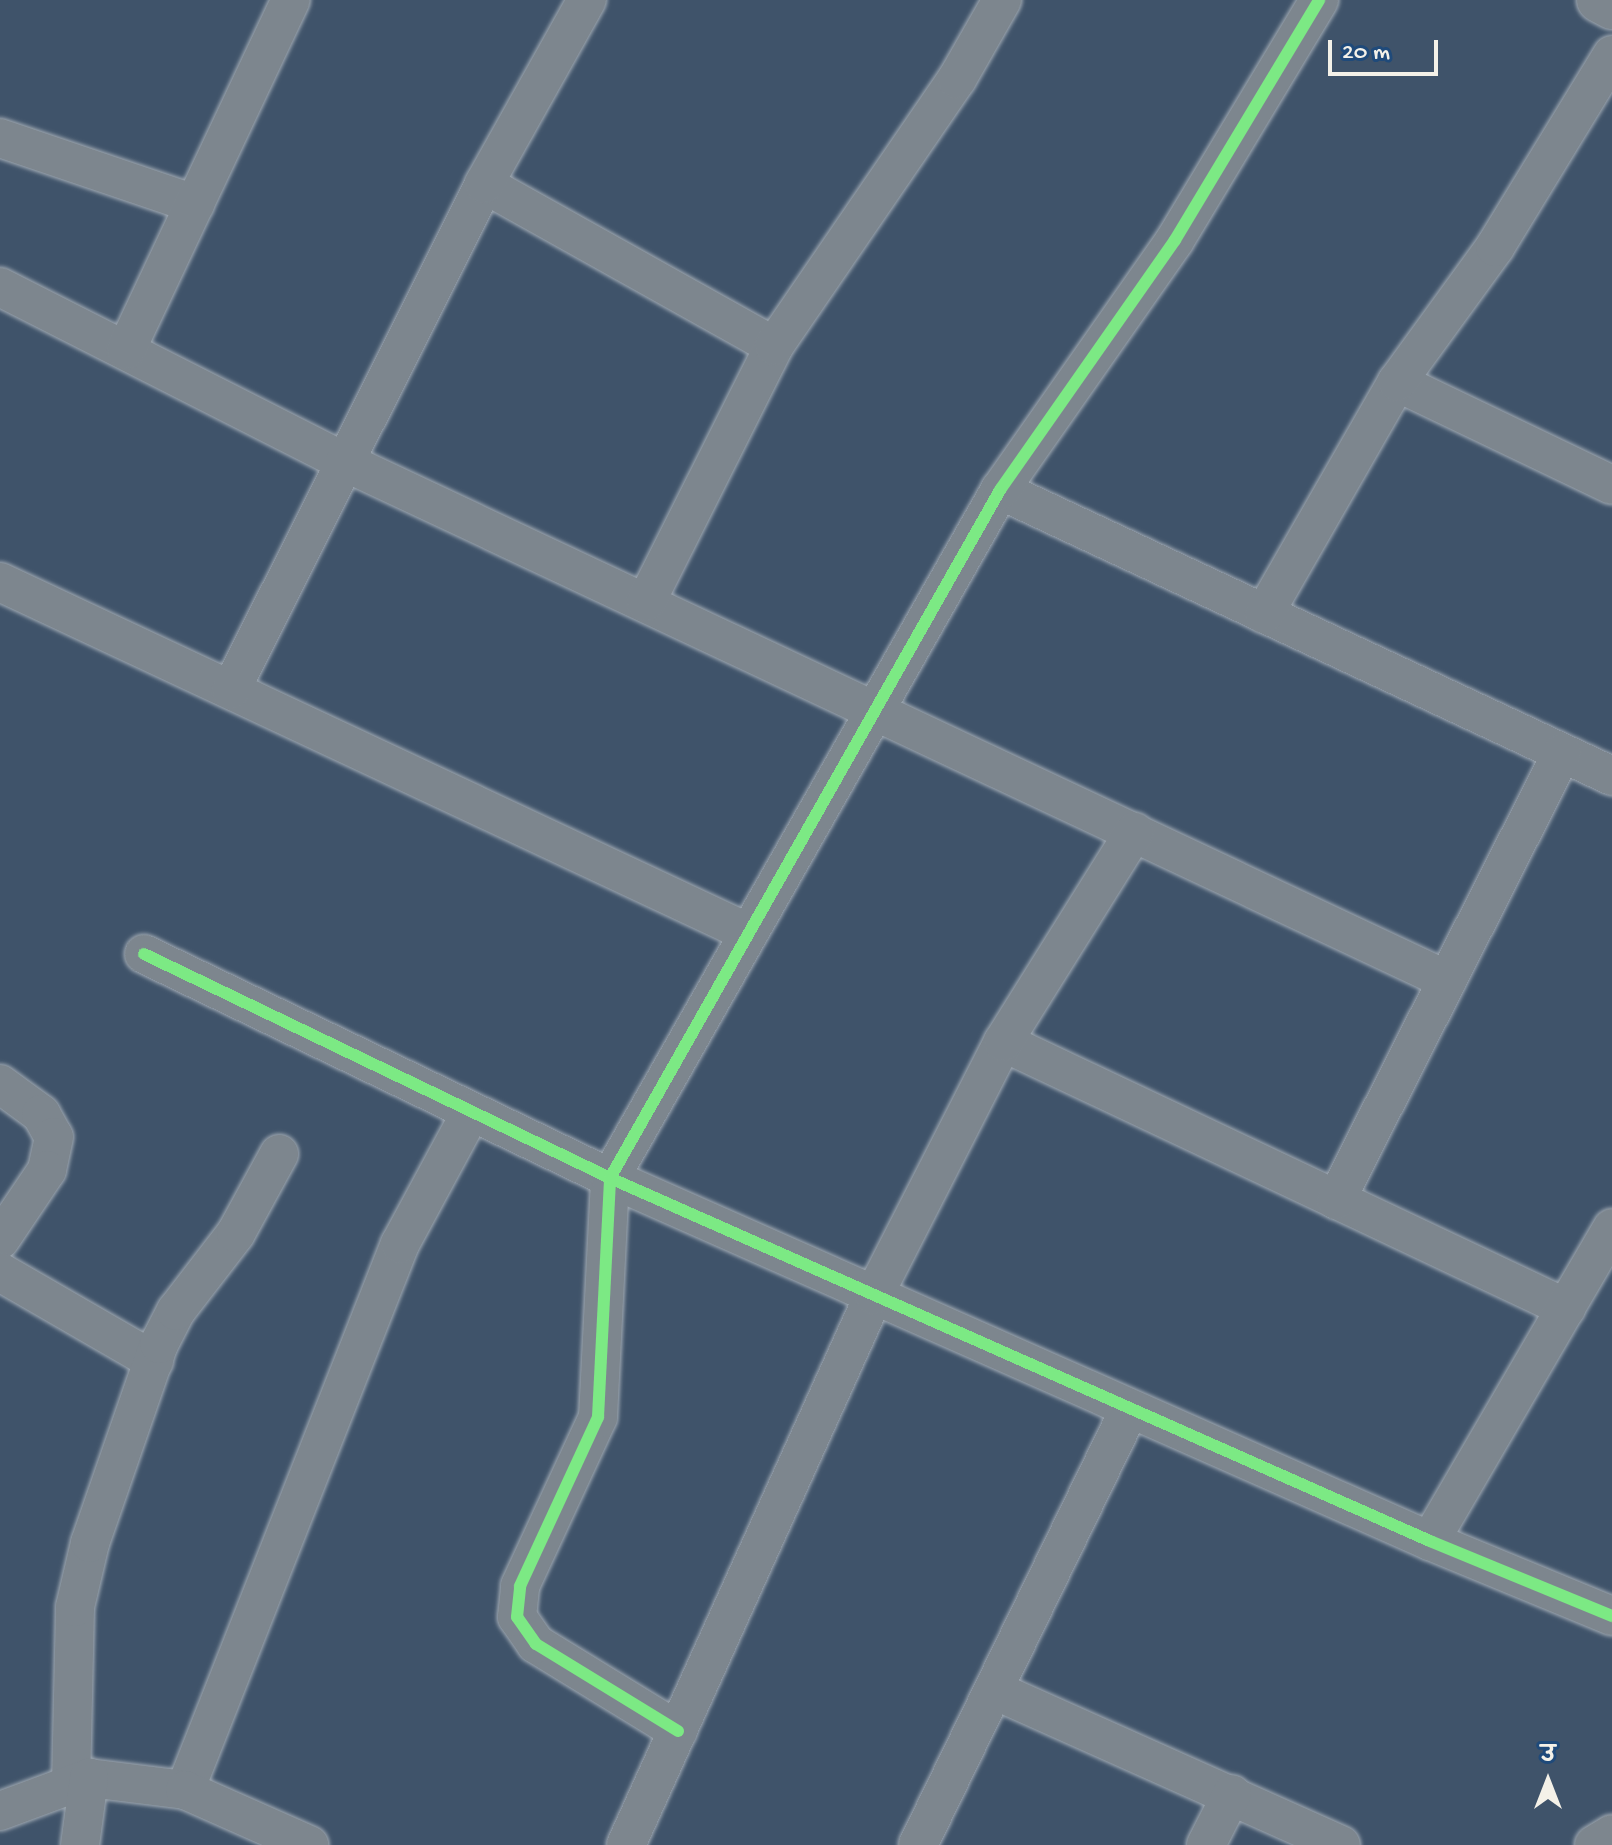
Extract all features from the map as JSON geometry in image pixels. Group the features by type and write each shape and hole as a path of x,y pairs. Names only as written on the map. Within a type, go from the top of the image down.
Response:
{"street":[{"path":"126,350 291,0"},
{"path":"231,690 484,184 587,0"},
{"path":"646,602 774,346 957,79 1002,0"},
{"path":"678,1731 536,1644 517,1617 520,1586 598,1417 610,1178 1000,490 1175,240 1319,0"},
{"path":"1599,0 1612,7"},
{"path":"1264,614 1397,382 1495,247 1612,55"},
{"path":"0,138 195,204"},
{"path":"484,184 774,346"},
{"path":"0,287 345,462 1447,980"},
{"path":"1397,382 1612,485"},
{"path":"1000,490 1612,776"},
{"path":"0,582 749,933"},
{"path":"1336,1200 1562,753"},
{"path":"626,1845 874,1295 1003,1042 1134,832"},
{"path":"144,954 610,1178 1430,1541 1612,1616"},
{"path":"1003,1042 1566,1308"},
{"path":"0,1084 41,1114 54,1137 47,1170 0,1240"},
{"path":"185,1790 400,1244 471,1112"},
{"path":"80,1845 75,1607 90,1543 154,1361 176,1311 236,1233 279,1154"},
{"path":"1430,1541 1612,1228"},
{"path":"0,1272 154,1361"},
{"path":"918,1845 1130,1409"},
{"path":"994,1690 1341,1845"},
{"path":"0,1811 80,1782 185,1790 309,1845"},
{"path":"1206,1845 1232,1794"},
{"path":"1594,1845 1612,1834"}],"cycle path":[{"path":"678,1731 536,1644 517,1617 520,1586 598,1417 610,1178 1000,490 1175,240 1319,0"},
{"path":"144,954 610,1178 1430,1541 1612,1616"}]}
